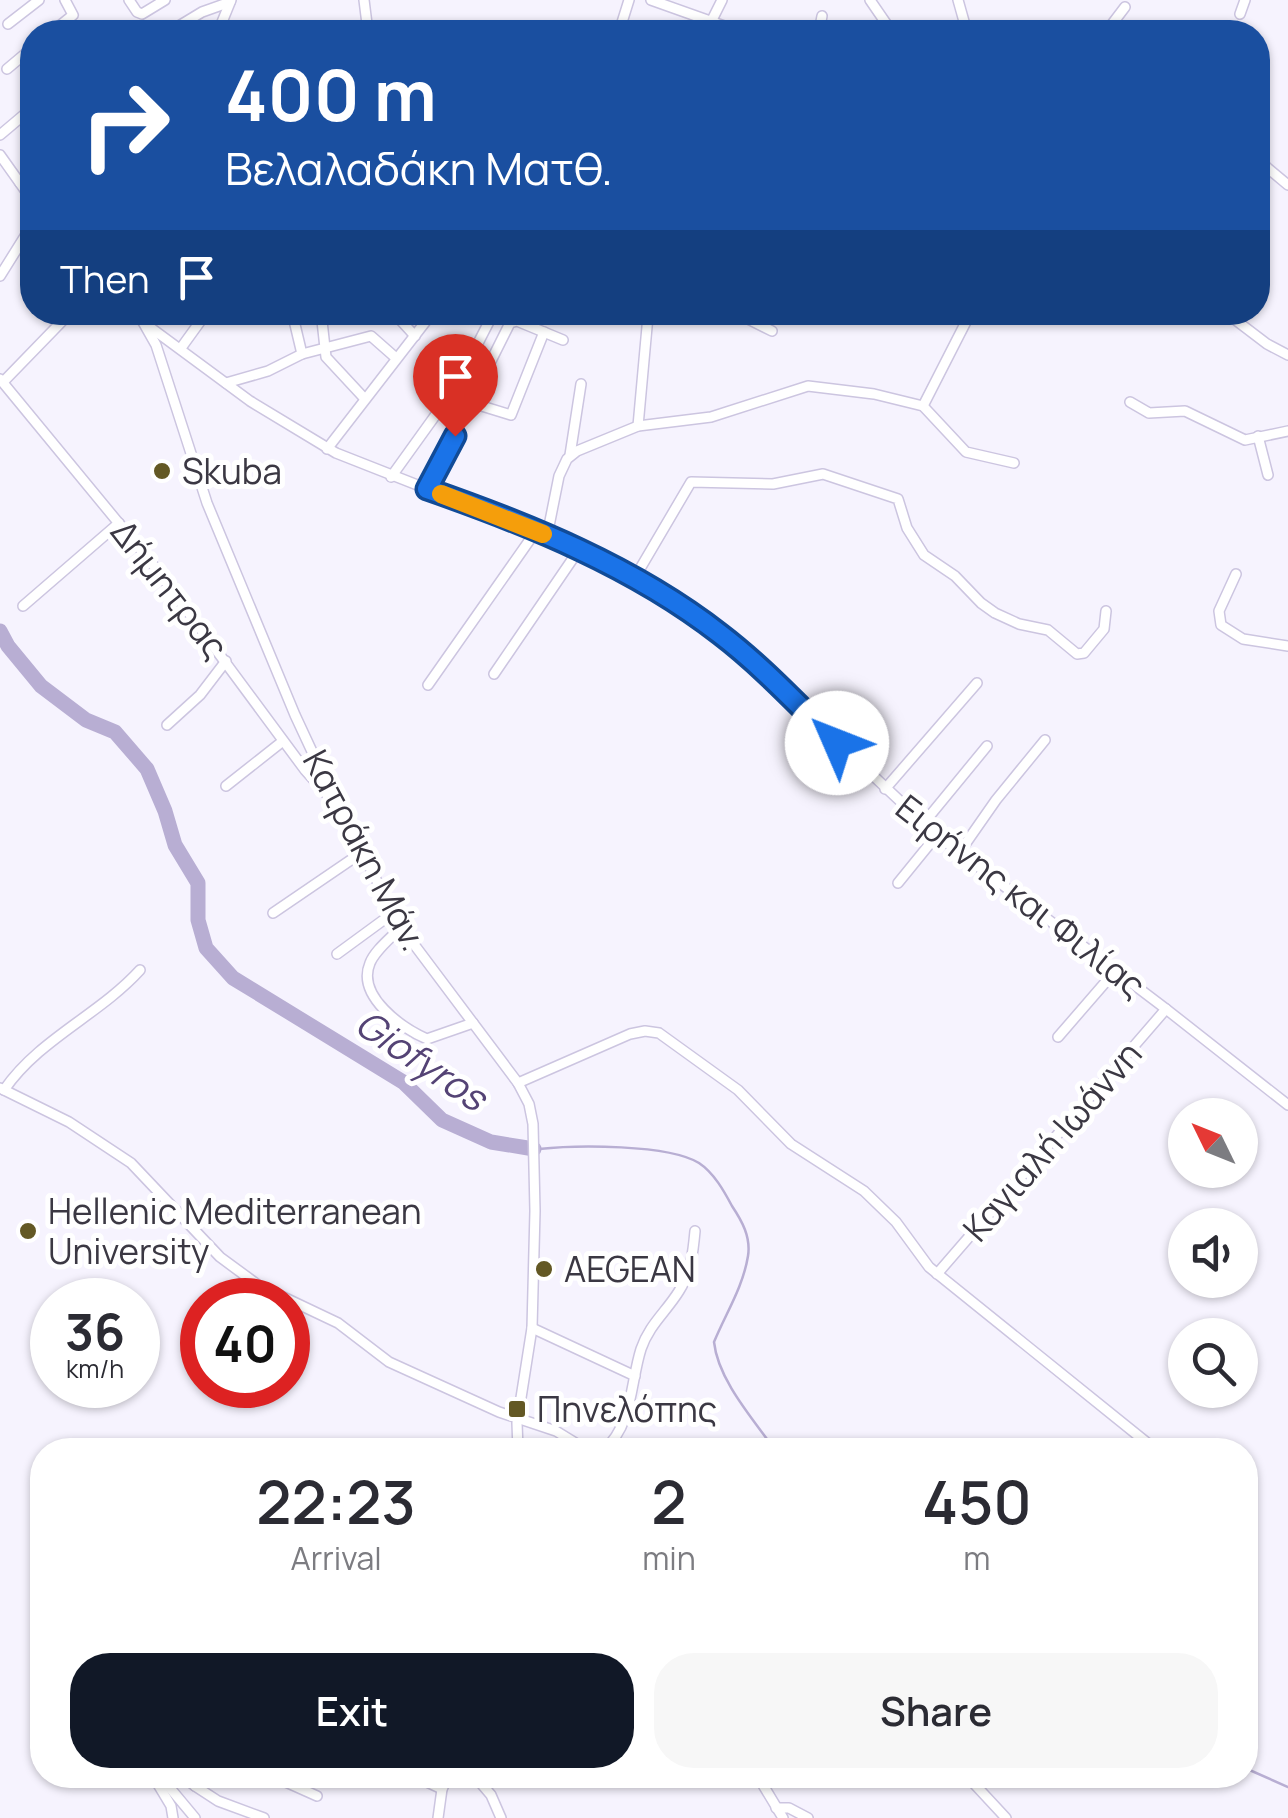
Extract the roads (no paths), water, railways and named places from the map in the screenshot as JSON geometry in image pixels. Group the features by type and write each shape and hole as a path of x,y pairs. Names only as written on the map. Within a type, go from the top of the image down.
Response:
{"street":[{"path":"8,24 39,0"},
{"path":"64,0 73,14 66,20"},
{"path":"129,0 141,14 165,0"},
{"path":"650,0 712,20 722,0"},
{"path":"1240,14 1245,0"},
{"path":"189,20 231,1"},
{"path":"1115,20 1125,7"},
{"path":"821,20 822,16"},
{"path":"8,68 20,58"},
{"path":"0,135 20,118"},
{"path":"0,155 20,183"},
{"path":"0,276 20,244"},
{"path":"2,380 58,325"},
{"name":"Κατράκη Μάν.","path":"145,325 162,363 207,503 336,803 401,928 518,1083 529,1104 534,1179 532,1328 518,1438"},
{"name":"Ειρήνης και Φιλίας","path":"148,325 274,417 327,448 542,534 634,579 702,621 731,643 937,836 1288,1105"},
{"path":"181,348 198,325"},
{"path":"295,325 302,354"},
{"path":"323,325 323,348 328,358 365,399"},
{"path":"405,325 415,336"},
{"path":"327,448 423,325"},
{"path":"391,476 455,388 487,325"},
{"path":"427,489 509,325"},
{"path":"526,325 563,340"},
{"path":"638,426 647,325"},
{"path":"760,325 772,331"},
{"path":"923,406 964,325"},
{"path":"1242,325 1288,356"},
{"path":"472,403 511,415 544,332"},
{"path":"226,383 302,354 371,336 396,358"},
{"name":"Δήμητρας","path":"2,380 119,522 284,742 336,803"},
{"path":"428,685 542,534 556,483 570,456 581,384"},
{"path":"570,456 638,426 712,416 814,385 923,406 966,452 1014,464"},
{"path":"1130,402 1149,413 1182,410 1245,440 1288,431"},
{"path":"1258,436 1268,474"},
{"path":"634,579 691,482 772,484 823,474 898,499 906,528 924,555 955,576 996,613 1019,624 1048,630 1077,654 1084,653 1102,633 1106,611"},
{"path":"22,606 119,522"},
{"path":"494,674 578,551"},
{"path":"1236,574 1218,611 1221,625 1243,639 1288,646"},
{"path":"167,725 226,662"},
{"path":"885,789 977,683"},
{"path":"959,853 1045,740"},
{"path":"226,786 284,742"},
{"path":"923,824 987,746"},
{"path":"898,883 937,836"},
{"path":"272,913 361,853"},
{"path":"337,954 393,913"},
{"path":"401,928 370,960 366,977 374,998 410,1032 427,1038 473,1023"},
{"path":"140,970 36,1054 2,1089 69,1122 131,1163 237,1272 338,1323 389,1362 567,1438"},
{"path":"1058,1037 1116,970"},
{"name":"Καγιαλή Ιωάννη","path":"937,1274 1166,1008"},
{"path":"518,1083 624,1036 645,1031 659,1033 738,1090 791,1144 872,1198 900,1226 937,1274 1141,1438"},
{"path":"616,1438 624,1423 641,1348 654,1320 679,1292 691,1266 695,1231"},
{"path":"532,1328 635,1376"},
{"path":"161,1788 172,1806 173,1818"},
{"path":"170,1788 195,1818"},
{"path":"198,1788 218,1801 264,1818"},
{"path":"299,1788 317,1796"},
{"path":"485,1788 501,1818"},
{"path":"764,1788 783,1818"},
{"path":"978,1788 1006,1818"},
{"path":"438,1818 442,1789"},
{"path":"776,1808 789,1808 808,1818"}],"waterway":[{"name":"Giofyros","path":"0,631 41,686 86,720 115,732 147,769 175,845 198,883 198,920 206,948 233,978 403,1082 442,1120 491,1142 534,1149"},
{"name":"Giofyros","path":"539,1149 598,1147 666,1152 699,1163 714,1177 742,1223 749,1249 734,1300 714,1342 722,1371 766,1438"},
{"name":"Giofyros","path":"1258,1774 1288,1787"}],"place":[{"name":"Skuba","path":"162,471"},
{"name":"Hellenic Mediterranean University","path":"28,1231"},
{"name":"AEGEAN","path":"544,1269"},
{"name":"Πηνελόπης","path":"517,1409"}]}
